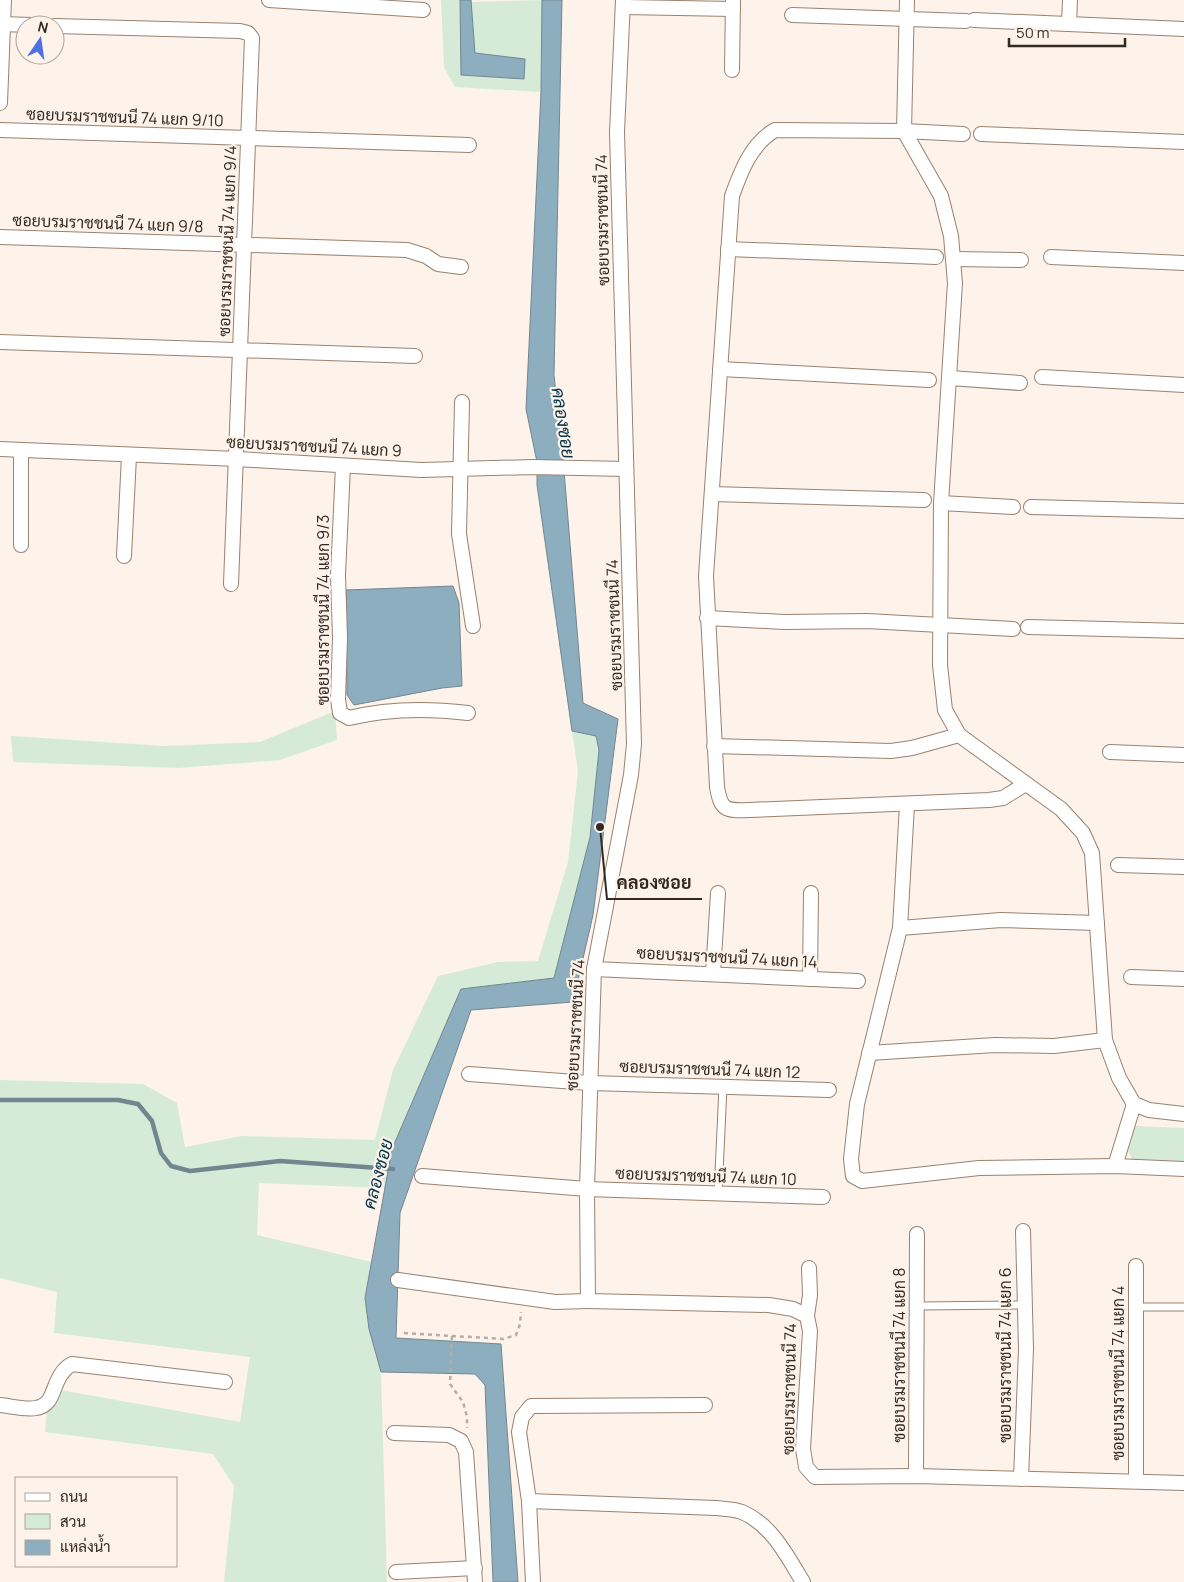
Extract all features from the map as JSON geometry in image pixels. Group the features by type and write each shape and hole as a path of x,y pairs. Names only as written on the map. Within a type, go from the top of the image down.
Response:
{"street":[{"path":"0,103 1,24 4,0"},
{"path":"269,0 423,10"},
{"path":"907,0 904,131 941,196 947,216 954,259 950,378 941,503 942,626 940,664 944,710 959,735 1024,785 1060,809 1083,833 1092,853 1105,1040 1119,1078 1134,1104 1149,1110 1184,1114"},
{"path":"1069,24 1070,0"},
{"path":"623,4 733,4 732,70"},
{"name":"ซอยบรมราชชนนี 74","path":"623,4 617,132 634,744 631,775 594,969 587,1189 588,1300 769,1305 793,1309 808,1316 810,1331 804,1449 806,1467 815,1477 916,1476 1136,1480 1184,1483"},
{"path":"792,14 907,20 970,20 1184,29"},
{"path":"1,24 15,24"},
{"name":"ซอยบรมราชชนนี 74 แยก 9/4","path":"65,26 240,31 248,33 252,38 231,584"},
{"path":"963,134 788,128 775,130 763,137 749,157 732,196 706,576 714,746 720,803 724,808 733,810 907,805 1003,798 1024,785"},
{"name":"ซอยบรมราชชนนี 74 แยก 9/10","path":"0,130 469,145"},
{"path":"980,134 1184,142"},
{"name":"ซอยบรมราชชนนี 74 แยก 9/8","path":"0,237 407,250 426,256 438,264 461,267"},
{"path":"728,249 936,257"},
{"path":"1051,257 1184,263"},
{"path":"954,259 1021,260"},
{"path":"0,342 415,356"},
{"path":"720,369 929,380"},
{"path":"1042,377 1184,385"},
{"path":"950,378 1020,383"},
{"path":"462,402 459,534 473,626"},
{"name":"ซอยบรมราชชนนี 74 แยก 9","path":"0,449 129,456 237,459 421,470 533,467 626,469"},
{"path":"21,451 21,545"},
{"path":"124,556 129,456"},
{"name":"ซอยบรมราชชนนี 74 แยก 9/3","path":"343,466 338,575 340,638 338,699 340,713 349,718 400,709 433,709 468,713"},
{"path":"712,494 924,500"},
{"path":"941,503 1013,507"},
{"path":"1031,507 1184,511"},
{"path":"707,618 784,622 867,621 1013,629"},
{"path":"1028,628 1184,631"},
{"path":"714,746 891,751 912,748 959,735"},
{"path":"1110,752 1184,755"},
{"path":"907,805 900,928 857,1104 851,1159 853,1176 862,1181 979,1168 1115,1166 1184,1169"},
{"path":"1118,865 1184,867"},
{"path":"713,974 718,893"},
{"path":"810,979 811,893"},
{"path":"900,928 1001,920 1097,923"},
{"name":"ซอยบรมราชชนนี 74 แยก 14","path":"594,969 858,981"},
{"path":"1131,977 1184,979"},
{"path":"869,1053 995,1046 1054,1046 1105,1040"},
{"name":"ซอยบรมราชชนนี 74 แยก 12","path":"469,1074 589,1083 830,1090"},
{"path":"1115,1166 1134,1104"},
{"name":"ซอยบรมราชชนนี 74 แยก 10","path":"422,1176 587,1189 718,1195 823,1197"},
{"name":"ซอยบรมราชชนนี 74 แยก 6","path":"1021,1479 1026,1348 1023,1231"},
{"name":"ซอยบรมราชชนนี 74 แยก 8","path":"916,1476 917,1234"},
{"name":"ซอยบรมราชชนนี 74 แยก 4","path":"1136,1266 1136,1480"},
{"path":"808,1316 810,1295 809,1268"},
{"path":"398,1280 555,1302 588,1300"},
{"path":"0,1405 39,1407 48,1401 60,1372 72,1364 225,1382"},
{"path":"533,1582 529,1502 519,1432 522,1417 531,1406 705,1405"},
{"path":"394,1433 449,1435 461,1441 466,1452 475,1582"},
{"path":"529,1502 716,1508 741,1512 762,1524 779,1544 802,1582"},
{"path":"396,1572 475,1568"}],"lane":[{"path":"718,1195 723,1087"},
{"path":"918,1306 1025,1305"},
{"path":"1136,1307 1184,1307"}],"path":[{"path":"404,1333 503,1339 516,1335 520,1324 521,1298"},
{"path":"452,1336 450,1384 463,1402 467,1417 466,1452"}],"green space":[{"path":"441,0 460,0 462,75 523,79 525,59 475,53 471,2 542,0 541,92 455,87 444,67"},
{"path":"335,711 337,740 280,760 178,768 13,762 11,736 165,746 260,742"},
{"path":"572,731 596,736 599,750 590,837 554,979 461,989 392,1149 385,1188 259,1183 257,1235 372,1262 365,1298 369,1329 381,1372 387,1582 224,1582 234,1486 213,1454 45,1432 49,1388 240,1422 250,1357 54,1333 57,1292 0,1278 0,1080 143,1084 177,1103 185,1147 242,1136 375,1140 393,1070 438,976 498,962 538,961 568,862 578,771"},
{"path":"1135,1126 1184,1128 1184,1161 1133,1161 1128,1150"}],"water":[{"path":"460,0 471,0 475,53 525,59 524,79 461,75"},
{"path":"542,0 562,0 554,375 563,458 583,703 618,719 593,915 573,1002 471,1010 400,1213 396,1338 501,1344 518,1582 493,1582 485,1385 475,1374 381,1372 369,1329 365,1298 392,1149 461,989 554,978 590,837 599,750 596,736 572,731 537,485 537,462 526,409 541,92"},
{"path":"453,586 459,603 462,686 354,705 347,695 346,590"}],"waterway":[{"path":"0,1100 118,1100 138,1104 152,1121 161,1153 171,1166 190,1171 280,1161 393,1169"}],"place":[{"name":"คลองซอย","path":"600,827"}]}
